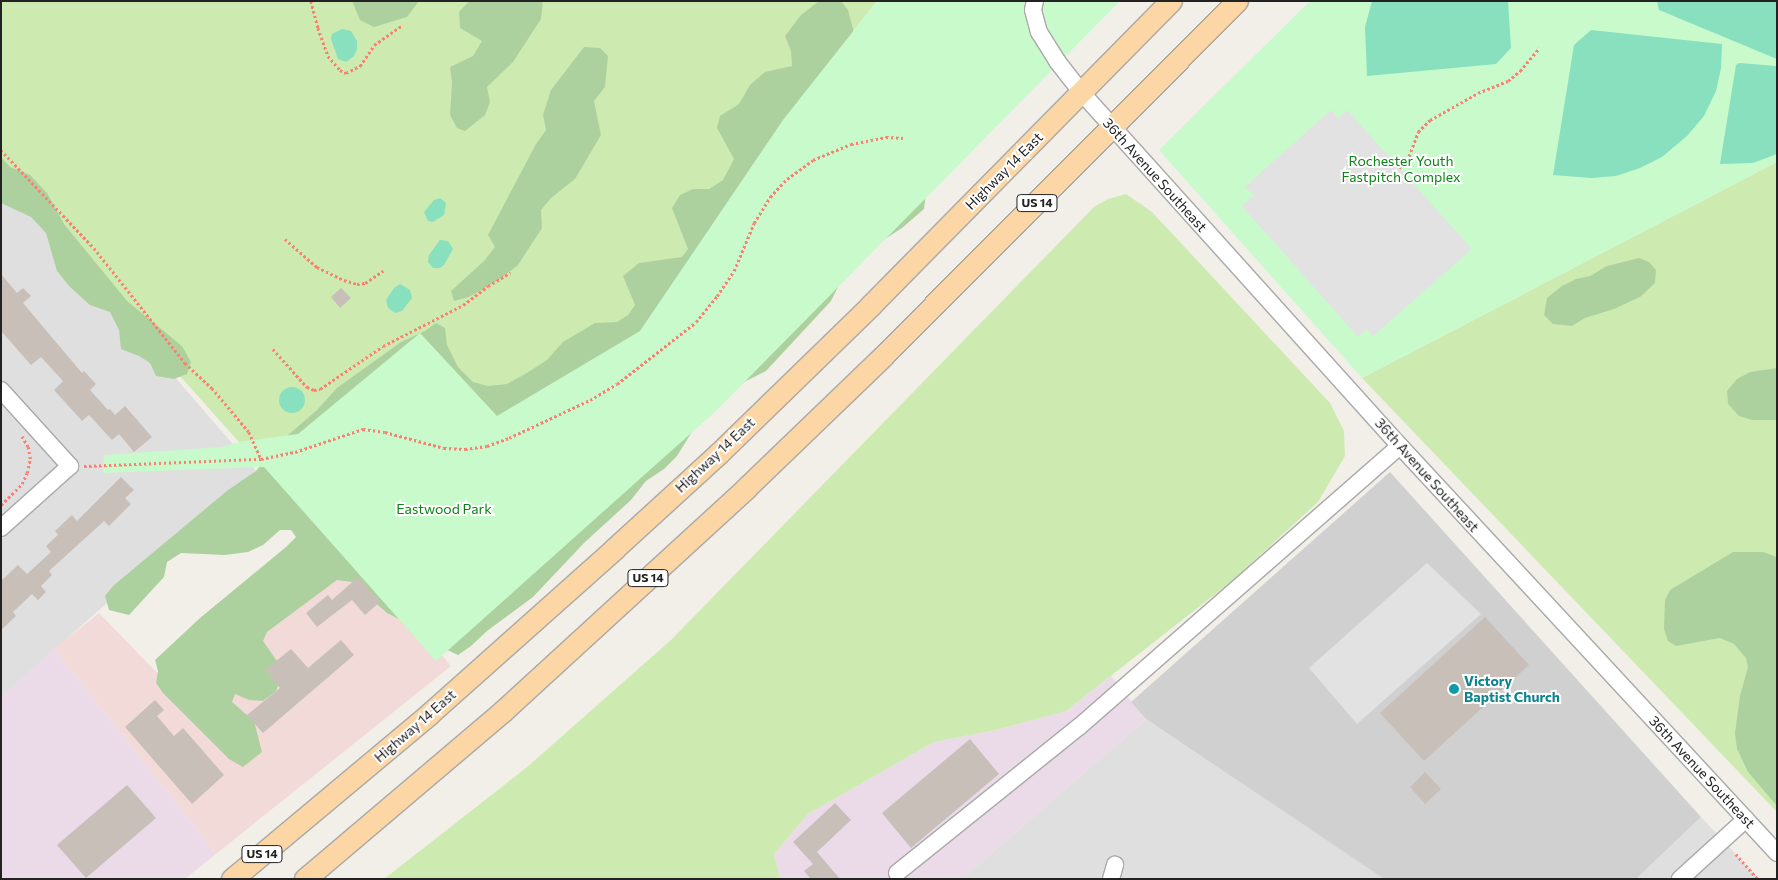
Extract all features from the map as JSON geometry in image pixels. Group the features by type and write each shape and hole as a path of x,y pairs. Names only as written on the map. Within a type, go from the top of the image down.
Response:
{"main road":[{"name":"Highway 14 East","path":"232,879 429,714 614,550 852,324 1171,1"},
{"name":"US 14","path":"305,879 503,711 746,488 883,356 1237,1"}],"street":[{"name":"36th Avenue Southeast","path":"1035,1 1033,10 1038,32 1057,61 1082,93 1400,446 1777,853"},
{"path":"1,390 70,466 1,528"},
{"path":"897,873 1080,726 1400,446"},
{"path":"1680,879 1746,819"}],"path":[{"path":"311,1 328,56 340,70 346,73 360,66 374,45 403,25"},
{"path":"1399,168 1407,160 1418,132 1430,120 1464,100 1508,82 1539,48"},
{"path":"97,466 261,459 295,452 363,429 385,432 444,448 465,449 486,446 509,438 590,400 617,384 696,322 734,271 754,223 770,197 787,179 813,160 851,144 886,138 903,138"},
{"path":"1,150 94,248 185,363 212,388 249,432 261,459"},
{"path":"285,239 317,267 344,280 357,284 365,282 383,270"},
{"path":"273,348 307,387 314,390 320,389 383,346 464,305 488,286 510,273"},
{"path":"1,506 22,484 27,473 30,459 28,447 20,434"},
{"path":"1736,854 1758,879"}],"shaded area":[{"path":"1331,110 1338,118 1347,110 1472,249 1373,336 1367,329 1358,337 1242,206 1254,195 1245,187"},
{"path":"1,176 256,471 1,697"},
{"path":"1390,472 1701,817 1636,879 1384,879 1146,719 1131,702"},
{"path":"342,536 451,666 216,854 54,649 99,613 167,683"},
{"path":"1427,563 1481,614 1357,724 1309,668"},
{"path":"54,649 216,854 185,879 1,879 1,697"},
{"path":"1111,676 1146,719 962,879 780,879 774,854 808,814 934,742 996,730 1066,711"},
{"path":"1146,719 1384,879 962,879"},
{"path":"1701,817 1759,879 1636,879"}],"green space":[{"path":"1,1 877,1 783,120 639,331 496,416 239,442 1,176"},
{"path":"352,1 419,1 407,17 374,27 360,20"},
{"path":"469,1 543,1 541,19 513,62 487,87 490,102 485,115 465,131 457,128 450,115 452,82 450,67 473,56 482,41 460,28 459,12"},
{"name":"Eastwood Park","path":"819,1 841,1 848,10 856,40 927,185 924,209 902,228 871,248 845,273 831,301 766,371 738,385 698,422 677,456 664,469 646,481 631,500 584,543 533,597 458,655 441,647 409,624 387,613 352,582 337,580 267,632 263,641 279,664 282,676 276,691 263,701 249,700 235,694 232,702 254,721 262,752 243,767 229,759 163,693 156,683 158,671 155,660 200,618 286,547 296,537 291,530 280,530 263,545 248,552 225,555 181,553 167,562 164,577 129,615 109,610 105,596 113,586 228,490 256,471 279,443 317,410 337,388 401,342 425,331 436,323 445,328 447,345 458,367 473,382 488,386 507,384 525,374 547,360 563,342 595,323 617,322 628,315 635,305 623,276 639,263 682,257 688,249 672,208 680,195 693,189 709,189 723,180 734,159 717,128 720,116 739,104 750,85 765,72 792,66 791,51 785,36 801,15"},
{"name":"Eastwood Park","path":"877,1 1120,1 717,410 436,661 264,467 103,473 104,455 222,447 239,442 298,434 420,333 497,416 640,331 783,120"},
{"name":"Rochester Youth Fastpitch Complex","path":"1310,1 1777,1 1777,162 1362,378 1159,150"},
{"path":"1372,1 1508,1 1511,48 1496,64 1367,76 1365,27"},
{"path":"1657,1 1777,1 1777,59 1659,10"},
{"path":"342,29 351,31 357,41 357,49 354,56 346,62 338,59 331,39 332,34"},
{"path":"1591,30 1722,44 1721,68 1716,91 1704,116 1687,136 1662,157 1640,168 1616,176 1591,178 1553,175 1574,45"},
{"path":"584,47 600,48 608,56 605,87 594,101 601,135 575,179 551,198 541,210 542,228 518,265 500,279 469,297 454,301 451,291 484,261 495,247 488,235 536,144 546,130 543,115 551,90"},
{"path":"1739,63 1777,66 1777,154 1753,163 1720,164 1736,65"},
{"path":"1,157 10,167 30,175 47,193 64,224 127,301 182,346 191,362 187,374 174,379 156,376 150,363 139,356 121,349 119,330 110,312 90,305 70,287 57,271 46,233 31,217 1,203"},
{"path":"1777,162 1777,812 1362,378"},
{"path":"1126,194 1152,212 1330,403 1344,431 1345,456 1318,502 1232,581 1066,711 996,730 934,742 808,814 774,854 780,879 384,879 526,768 671,640 1094,207 1108,199"},
{"path":"440,198 446,203 444,215 433,222 428,221 424,212 434,200"},
{"path":"440,240 448,241 453,249 444,265 440,268 433,268 428,262 429,255"},
{"path":"1639,258 1649,262 1656,270 1655,283 1640,297 1614,309 1585,318 1572,326 1553,324 1544,315 1547,298 1562,286 1576,279 1590,276 1607,266"},
{"path":"400,284 410,290 412,298 402,311 395,313 388,308 386,300 394,288"},
{"path":"1777,368 1777,420 1752,420 1739,416 1728,404 1727,391 1737,379 1750,372"},
{"path":"292,387 301,391 305,400 301,409 292,413 283,409 279,400 283,391"},
{"path":"1733,552 1763,552 1777,557 1777,806 1748,772 1737,749 1735,733 1740,696 1748,667 1746,658 1734,644 1720,638 1676,646 1668,641 1664,629 1665,600 1670,590"}],"building":[{"path":"1,274 17,293 23,288 31,296 23,303 82,373 84,371 96,384 90,390 108,410 110,409 115,415 125,406 152,437 134,452 119,434 112,440 89,415 82,421 54,390 63,381 41,357 31,365 1,331"},
{"path":"341,288 351,298 340,308 331,297"},
{"path":"121,477 134,490 125,498 131,504 109,526 104,521 49,571 52,575 41,586 46,592 38,600 32,594 13,612 16,616 1,630 1,581 18,565 27,574 51,552 46,546 58,535 55,531 72,515 77,521"},
{"path":"358,577 380,602 365,615 352,600 317,627 306,613 328,595 332,600"},
{"name":"Victory Baptist Church","path":"1485,617 1529,665 1424,761 1380,713"},
{"path":"341,640 354,655 263,733 247,715 280,688 265,670 291,649 308,668"},
{"path":"155,700 164,710 157,716 174,736 183,728 224,775 192,804 125,727"},
{"path":"970,739 999,774 911,848 882,813"},
{"path":"1425,772 1441,789 1425,804 1410,787"},
{"path":"127,785 156,818 86,878 57,845"},
{"path":"835,803 851,820 817,852 840,879 811,879 804,871 813,864 793,842"}],"place":[{"name":"Victory Baptist Church","path":"1454,689"}]}
